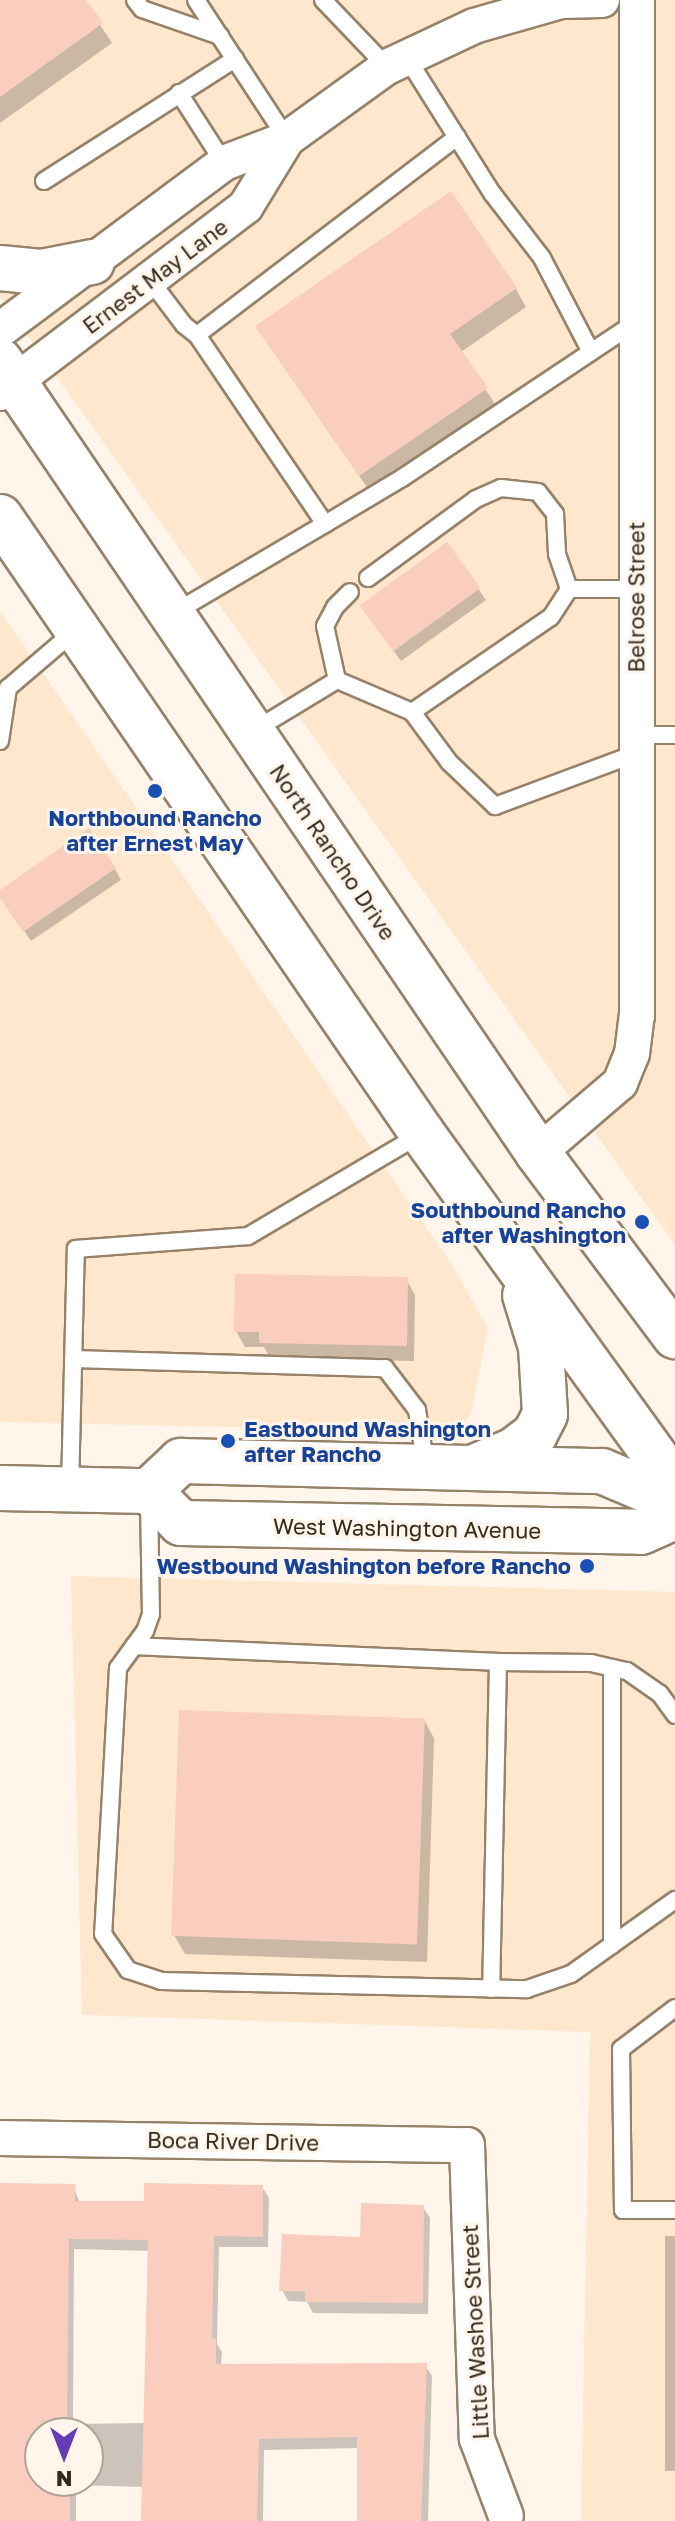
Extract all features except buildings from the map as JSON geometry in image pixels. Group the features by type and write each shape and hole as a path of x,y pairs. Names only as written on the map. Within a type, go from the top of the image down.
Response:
{"main road":[{"path":"0,268 41,272 92,262"},
{"name":"North Rancho Drive","path":"5,379 171,614 538,1153 675,1336"},
{"path":"0,517 422,1133 675,1484"},
{"path":"473,1468 514,1450 535,1434 545,1414 541,1347 515,1262"},
{"path":"0,1488 149,1491 181,1461 602,1471 675,1502"},
{"name":"West Washington Avenue","path":"149,1491 181,1523 641,1532 675,1517"}],"street":[{"name":"Ernest May Lane","path":"0,330 224,163 287,139 397,63 474,26 561,1 602,0"},
{"name":"Belrose Street","path":"538,1153 620,1083 632,1054 637,1016 637,0"},
{"name":"Ernest May Lane","path":"5,379 150,280 246,206 287,139"},
{"name":"Boca River Drive","path":"0,2138 467,2145"},
{"name":"Little Washoe Street","path":"467,2145 477,2439 506,2516"}],"lane":[{"path":"135,0 142,9 220,36"},
{"path":"196,0 287,139"},
{"path":"323,0 397,63 457,137 492,193 542,258 591,352"},
{"path":"44,181 235,59"},
{"path":"179,93 224,163"},
{"path":"197,335 276,271 373,203 457,137"},
{"path":"150,280 184,325 197,335 325,524"},
{"path":"171,614 402,478 636,322"},
{"path":"368,578 476,499 501,488 538,492 555,514 557,554 569,589"},
{"path":"569,589 636,589"},
{"path":"412,712 551,617 569,589"},
{"path":"337,680 325,626 335,607 350,592"},
{"path":"0,740 4,685 78,628"},
{"path":"337,680 412,712 449,762 495,806 635,745 675,735"},
{"path":"252,732 337,680"},
{"path":"70,1490 76,1249 248,1236 422,1133"},
{"path":"73,1359 385,1368 417,1410 426,1467"},
{"path":"149,1491 151,1614 118,1668 103,1934 128,1970 161,1981 527,1989 571,1974 675,1900"},
{"path":"134,1646 498,1662 591,1663 627,1671 660,1694 675,1715"},
{"path":"491,1989 498,1662"},
{"path":"612,1668 612,1945"},
{"path":"675,2008 621,2049 623,2210 675,2210"}],"shaded area":[{"path":"0,0 675,0 675,1245 0,297"},
{"path":"0,611 450,1262 488,1328 471,1414 456,1432 0,1422"},
{"path":"71,1576 675,1592 675,2521 581,2521 590,2032 82,2015"}],"place":[{"name":"Northbound Rancho after Ernest May","path":"155,791"},
{"name":"Southbound Rancho after Washington","path":"642,1222"},
{"name":"Eastbound Washington after Rancho","path":"228,1441"},
{"name":"Westbound Washington before Rancho","path":"587,1566"}]}
